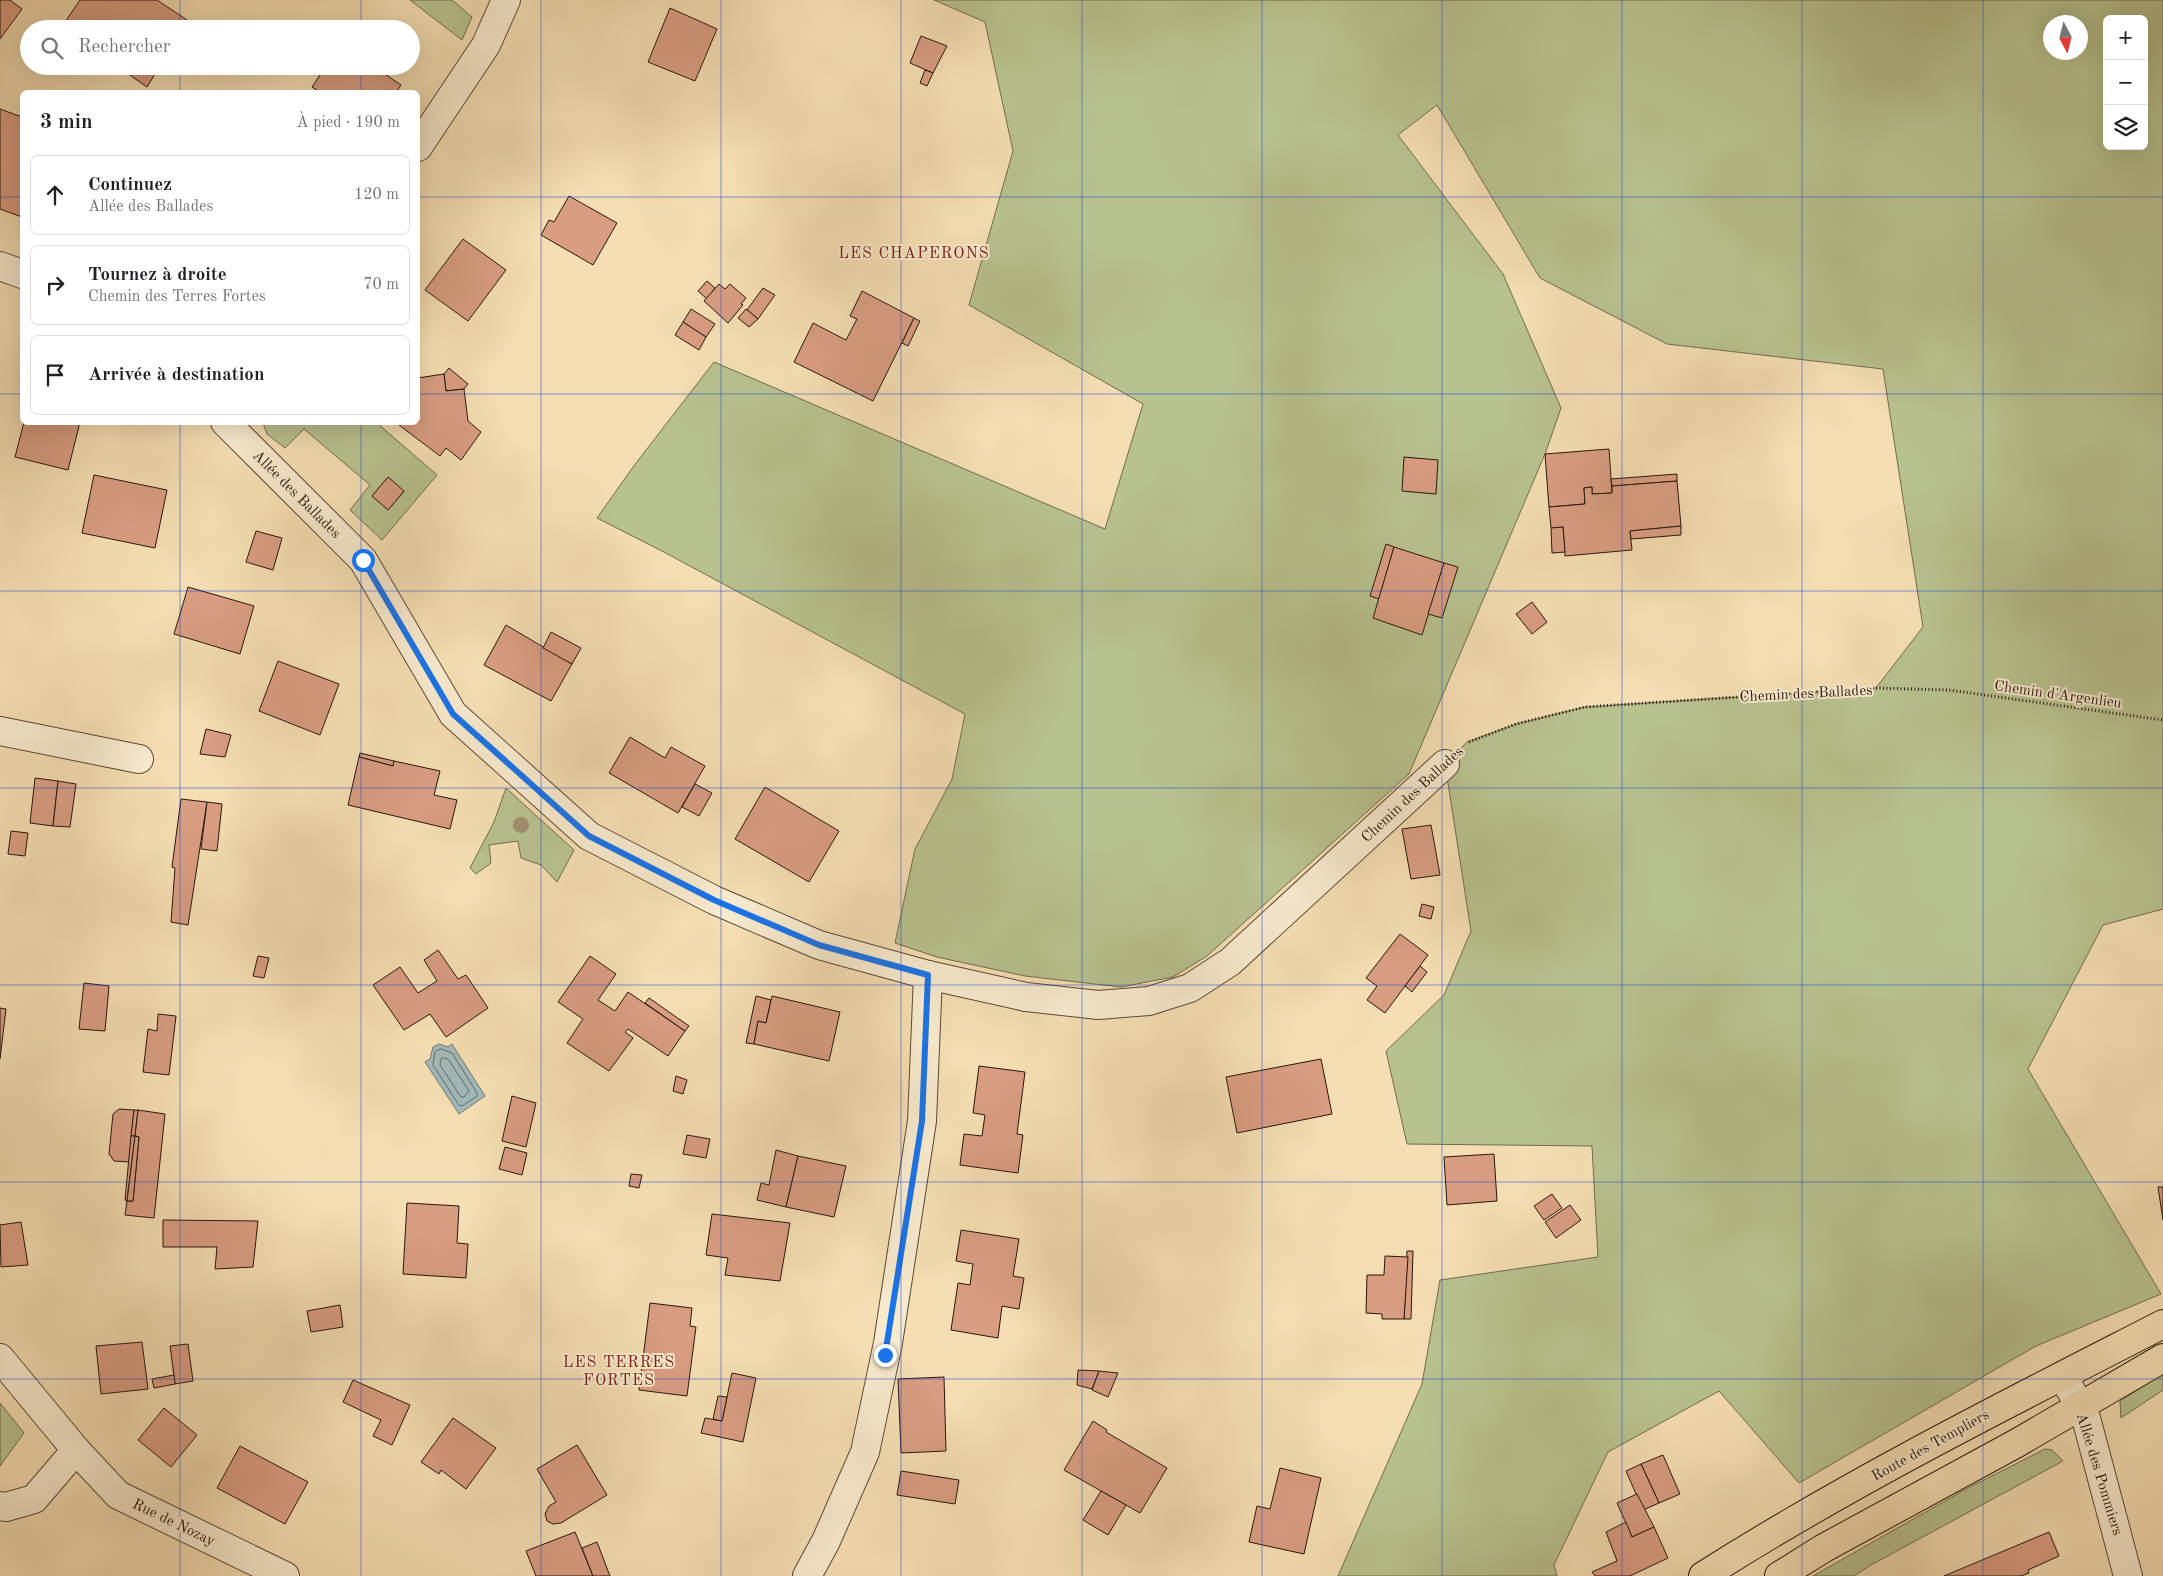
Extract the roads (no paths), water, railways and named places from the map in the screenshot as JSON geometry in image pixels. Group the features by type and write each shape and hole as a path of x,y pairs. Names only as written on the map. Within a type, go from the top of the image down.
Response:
{"main road":[{"name":"Route des Templiers","path":"1703,1576 1780,1527 1998,1407 2063,1376 2163,1324"},
{"path":"1779,1576 1824,1548 2080,1407 2163,1358"}],"street":[{"path":"420,144 486,45 506,0"},
{"path":"0,266 20,273"},
{"name":"Allée des Ballades","path":"228,425 363,560 453,714 589,836 714,900 819,945 928,975"},
{"path":"0,731 139,759"},
{"name":"Chemin des Ballades","path":"928,975 1026,997 1098,1005 1149,1001 1190,988 1230,962 1445,764"},
{"path":"807,1576 826,1541 865,1452 888,1343 922,1121 928,975"},
{"name":"Rue de Nozay","path":"0,1358 76,1450 118,1495 285,1576"},
{"name":"Allée des Pommiers","path":"2063,1376 2086,1418 2128,1576"},
{"path":"0,1506 6,1507 34,1499 76,1450"}],"water":[{"path":"439,1044 448,1047 452,1044 485,1096 459,1114 425,1062 430,1059 433,1047"}],"district":[{"name":"LES CHAPERONS","path":"914,252"},
{"name":"LES TERRES FORTES","path":"619,1370"}]}
